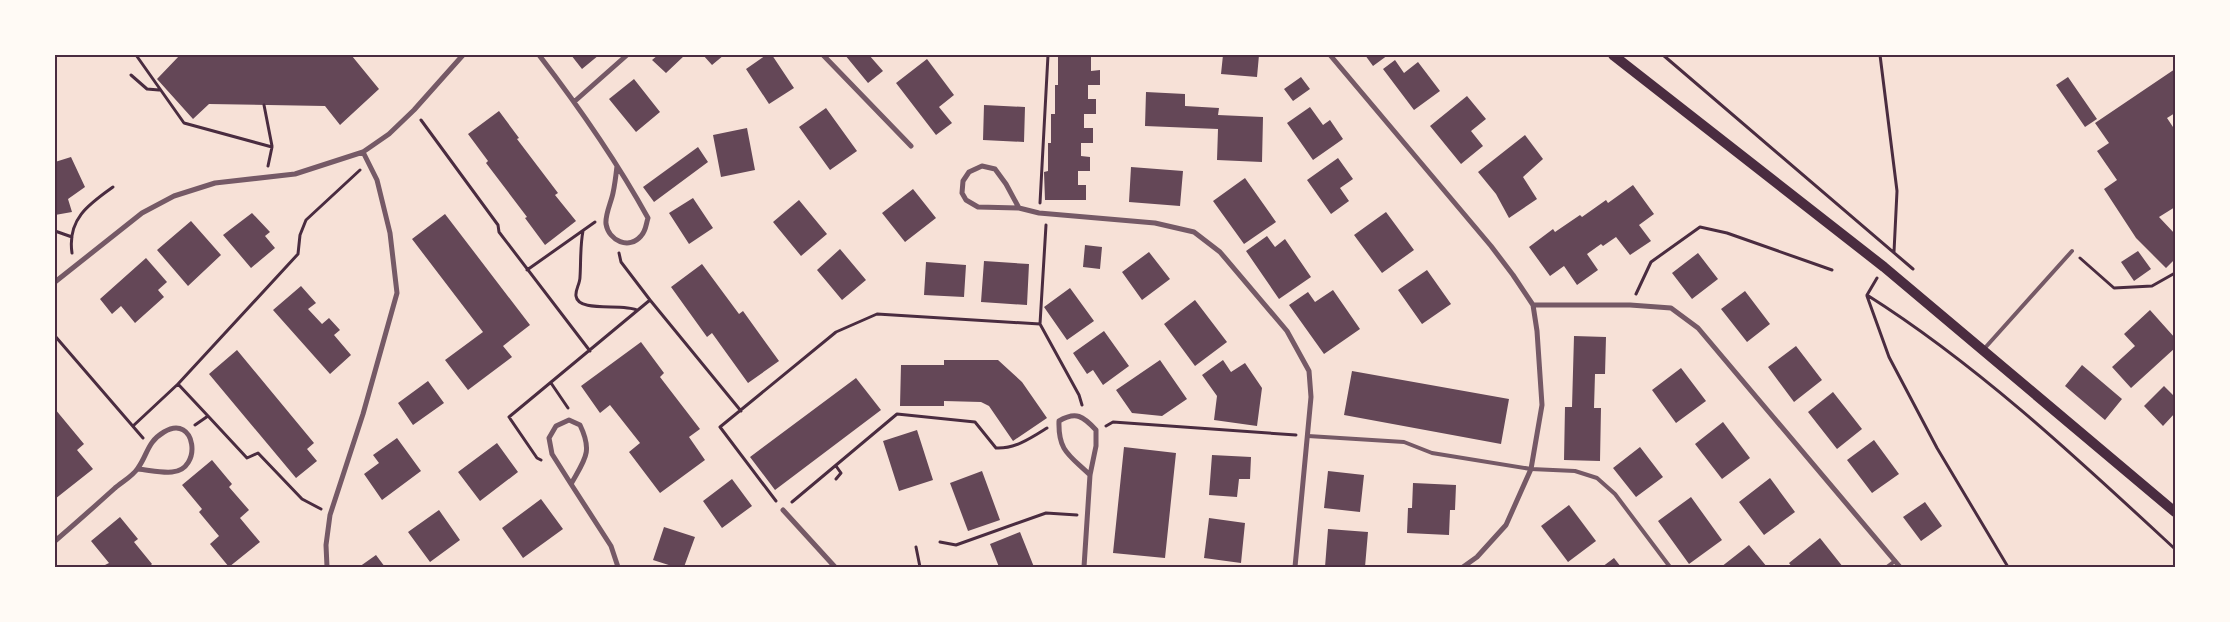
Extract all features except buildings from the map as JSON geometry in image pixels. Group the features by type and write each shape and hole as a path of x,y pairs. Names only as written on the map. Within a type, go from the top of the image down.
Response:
{"main road":[{"path":"1614,55 1839,231 1984,349 2175,512"}],"street":[{"path":"55,282 142,213 174,196 216,183 295,174 363,152 390,134 463,55"},
{"path":"539,55 575,101 617,166 648,218 645,231 640,238 625,243 615,240 609,234 606,222 607,212 613,195 617,166"},
{"path":"575,101 627,55"},
{"path":"823,55 911,146"},
{"path":"1330,55 1514,275 1533,305 1537,330 1542,405 1531,469 1506,525 1477,557 1463,567"},
{"path":"327,567 326,545 330,515 363,414 396,293 390,233 376,180 363,152"},
{"path":"1019,208 1006,184 995,169 982,166 969,172 962,181 962,192 966,200 978,207 1019,208 1046,214 1155,223 1194,232 1220,252 1287,331 1309,371 1311,397 1295,567"},
{"path":"1533,305 1671,308 1698,328 1900,567"},
{"path":"1084,567 1090,475 1096,446 1096,430 1085,418 1070,415 1059,421 1058,440 1066,452 1090,475"},
{"path":"571,484 587,452 587,440 580,425 569,420 556,426 548,438 552,454 610,546 618,567"},
{"path":"55,541 138,469 149,445 165,431 180,428 186,431 192,442 192,452 187,464 174,472 138,469"},
{"path":"783,510 835,567"}],"lane":[{"path":"1984,349 2072,251"},
{"path":"1308,436 1404,442 1432,453 1531,469 1576,472 1597,478 1615,494 1670,567"},
{"path":"1887,567 1895,561"}],"path":[{"path":"136,55 184,123 272,147"},
{"path":"1039,213 1048,55"},
{"path":"1663,55 1894,252 1897,191 1880,55"},
{"path":"131,75 147,89 159,90"},
{"path":"264,105 272,147 266,178"},
{"path":"414,110 498,225 499,232 590,351"},
{"path":"133,426 178,384 298,254 300,235 306,220 367,162"},
{"path":"74,266 71,249 76,222 85,207 113,187"},
{"path":"527,270 607,212"},
{"path":"1046,214 1040,324 1079,395 1085,418"},
{"path":"1630,306 1651,262 1700,227 1727,233 1832,270"},
{"path":"55,231 72,237"},
{"path":"583,231 580,244 580,280 576,296 578,302 589,307 628,306 637,310"},
{"path":"2072,251 2114,288 2152,286 2175,273"},
{"path":"621,262 741,410"},
{"path":"2008,567 1937,448 1890,357 1867,295 1905,319 1970,370 2086,467 2175,549"},
{"path":"562,470 537,458 509,417 650,300"},
{"path":"1040,324 877,314 836,332 720,427 783,510 897,414 975,422 991,444 996,448 1005,449 1021,443 1059,421"},
{"path":"55,336 149,445"},
{"path":"551,382 580,425"},
{"path":"178,384 247,458 258,453 302,499 330,515"},
{"path":"186,431 208,416"},
{"path":"1096,430 1113,422 1308,436"},
{"path":"836,466 841,472 836,479"},
{"path":"940,542 956,544 1046,513 1087,516"},
{"path":"916,547 920,567"}]}
